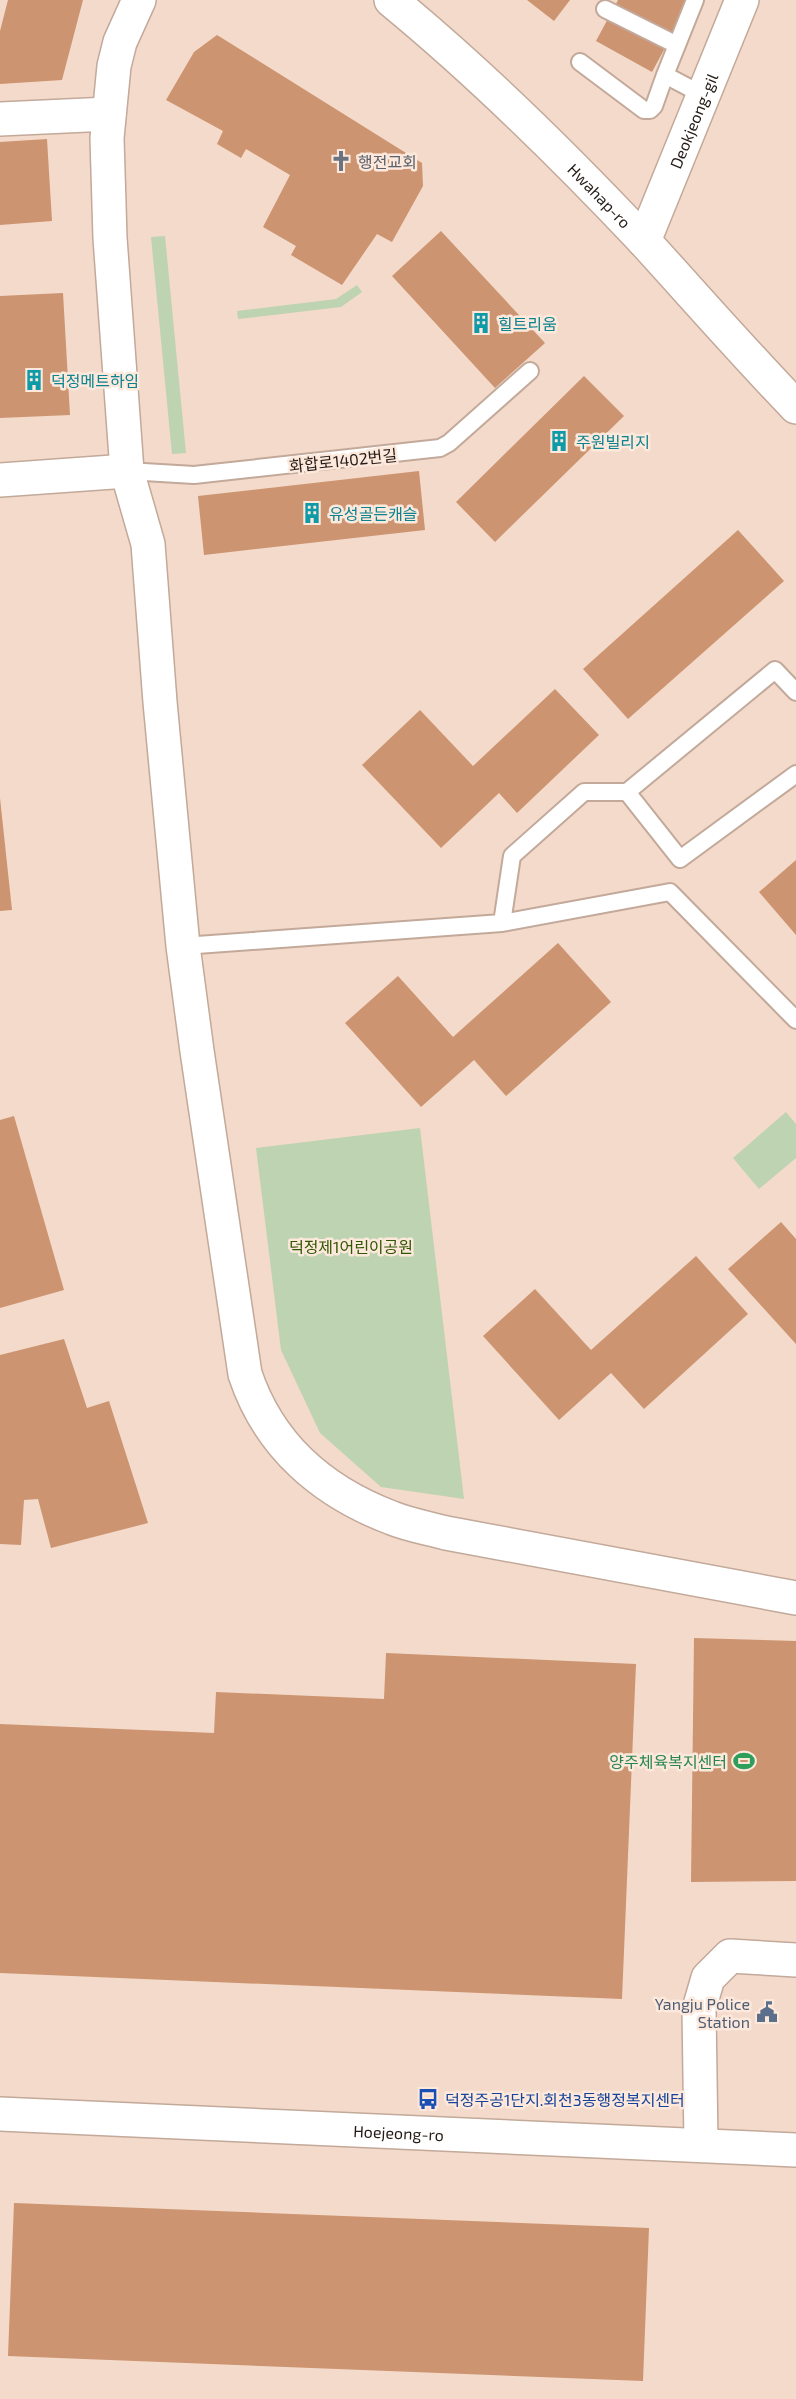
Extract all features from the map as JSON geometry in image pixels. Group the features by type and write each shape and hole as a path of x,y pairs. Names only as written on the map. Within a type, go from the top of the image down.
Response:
{"street":[{"path":"139,0 120,42 114,66 109,114 110,238 127,471 148,544 183,946 245,1374 253,1397 262,1415 286,1449 320,1481 338,1493 394,1519 446,1533 796,1598"},
{"name":"Deokjeong-gil","path":"644,241 742,0"},
{"name":"Hwahap-ro","path":"399,2 555,150 644,241 796,407"},
{"path":"0,119 109,114"},
{"path":"0,480 127,471"},
{"path":"701,2144 699,2009 708,1978 730,1956 796,1960"},
{"name":"Hoejeong-ro","path":"0,2114 796,2150"}],"lane":[{"path":"580,62 644,110 650,110 654,106 695,0"},
{"path":"605,9 677,45"},
{"path":"665,75 703,95"},
{"name":"화합로1402번길","path":"127,471 194,475 440,448 449,443 530,371"},
{"path":"502,923 512,856 584,792 627,792 775,670 796,692"},
{"path":"627,792 680,859 796,774"},
{"path":"183,946 502,923 670,892 796,1020"}],"green space":[{"path":"165,236 186,453 172,454 151,237"},
{"path":"357,285 362,292 341,307 238,319 237,311 336,299"},
{"path":"786,1112 796,1124 796,1158 759,1189 733,1158"},
{"name":"덕정제1어린이공원","path":"420,1128 464,1499 381,1487 320,1433 281,1350 256,1148"}],"building":[{"path":"8,0 83,0 62,80 0,84 0,31"},
{"path":"527,0 570,0 554,21"},
{"path":"618,0 691,0 652,72 596,41"},
{"name":"행전교회","path":"217,35 422,163 423,186 392,242 377,234 342,285 291,255 296,246 263,227 290,175 246,149 241,158 217,144 223,131 166,100 194,52"},
{"path":"47,139 52,221 0,225 0,142"},
{"name":"힐트리움","path":"441,231 545,343 495,388 392,276"},
{"name":"덕정메트하임","path":"63,293 70,415 0,418 0,296"},
{"name":"주원빌리지","path":"584,376 624,416 495,542 456,502"},
{"name":"유성골든캐슬","path":"419,471 425,530 204,555 198,496"},
{"path":"738,530 784,581 628,719 583,669"},
{"path":"555,689 599,735 517,813 499,793 441,848 362,765 420,710 473,766"},
{"path":"0,798 12,910 0,911"},
{"path":"796,860 796,935 759,892"},
{"path":"558,943 611,1002 506,1096 474,1060 421,1107 345,1023 398,976 453,1037"},
{"path":"14,1116 64,1290 0,1308 0,1120"},
{"path":"781,1222 796,1239 796,1344 728,1269"},
{"path":"696,1256 748,1314 644,1409 611,1373 559,1420 483,1336 535,1289 591,1350"},
{"path":"64,1339 87,1408 109,1401 148,1523 51,1548 38,1499 24,1500 21,1545 0,1544 0,1355"},
{"name":"양주체육복지센터","path":"694,1638 796,1641 796,1881 691,1882"},
{"path":"386,1653 636,1664 622,1999 0,1973 0,1724 214,1733 216,1692 384,1699"},
{"path":"14,2203 649,2228 643,2381 8,2356"}],"place":[{"name":"행전교회","path":"341,161"},
{"name":"힐트리움","path":"481,323"},
{"name":"덕정메트하임","path":"34,380"},
{"name":"주원빌리지","path":"559,441"},
{"name":"유성골든캐슬","path":"312,513"},
{"name":"양주체육복지센터","path":"744,1761"},
{"name":"Yangju Police Station","path":"767,2012"},
{"name":"덕정주공1단지.회천3동행정복지센터","path":"428,2099"}]}
